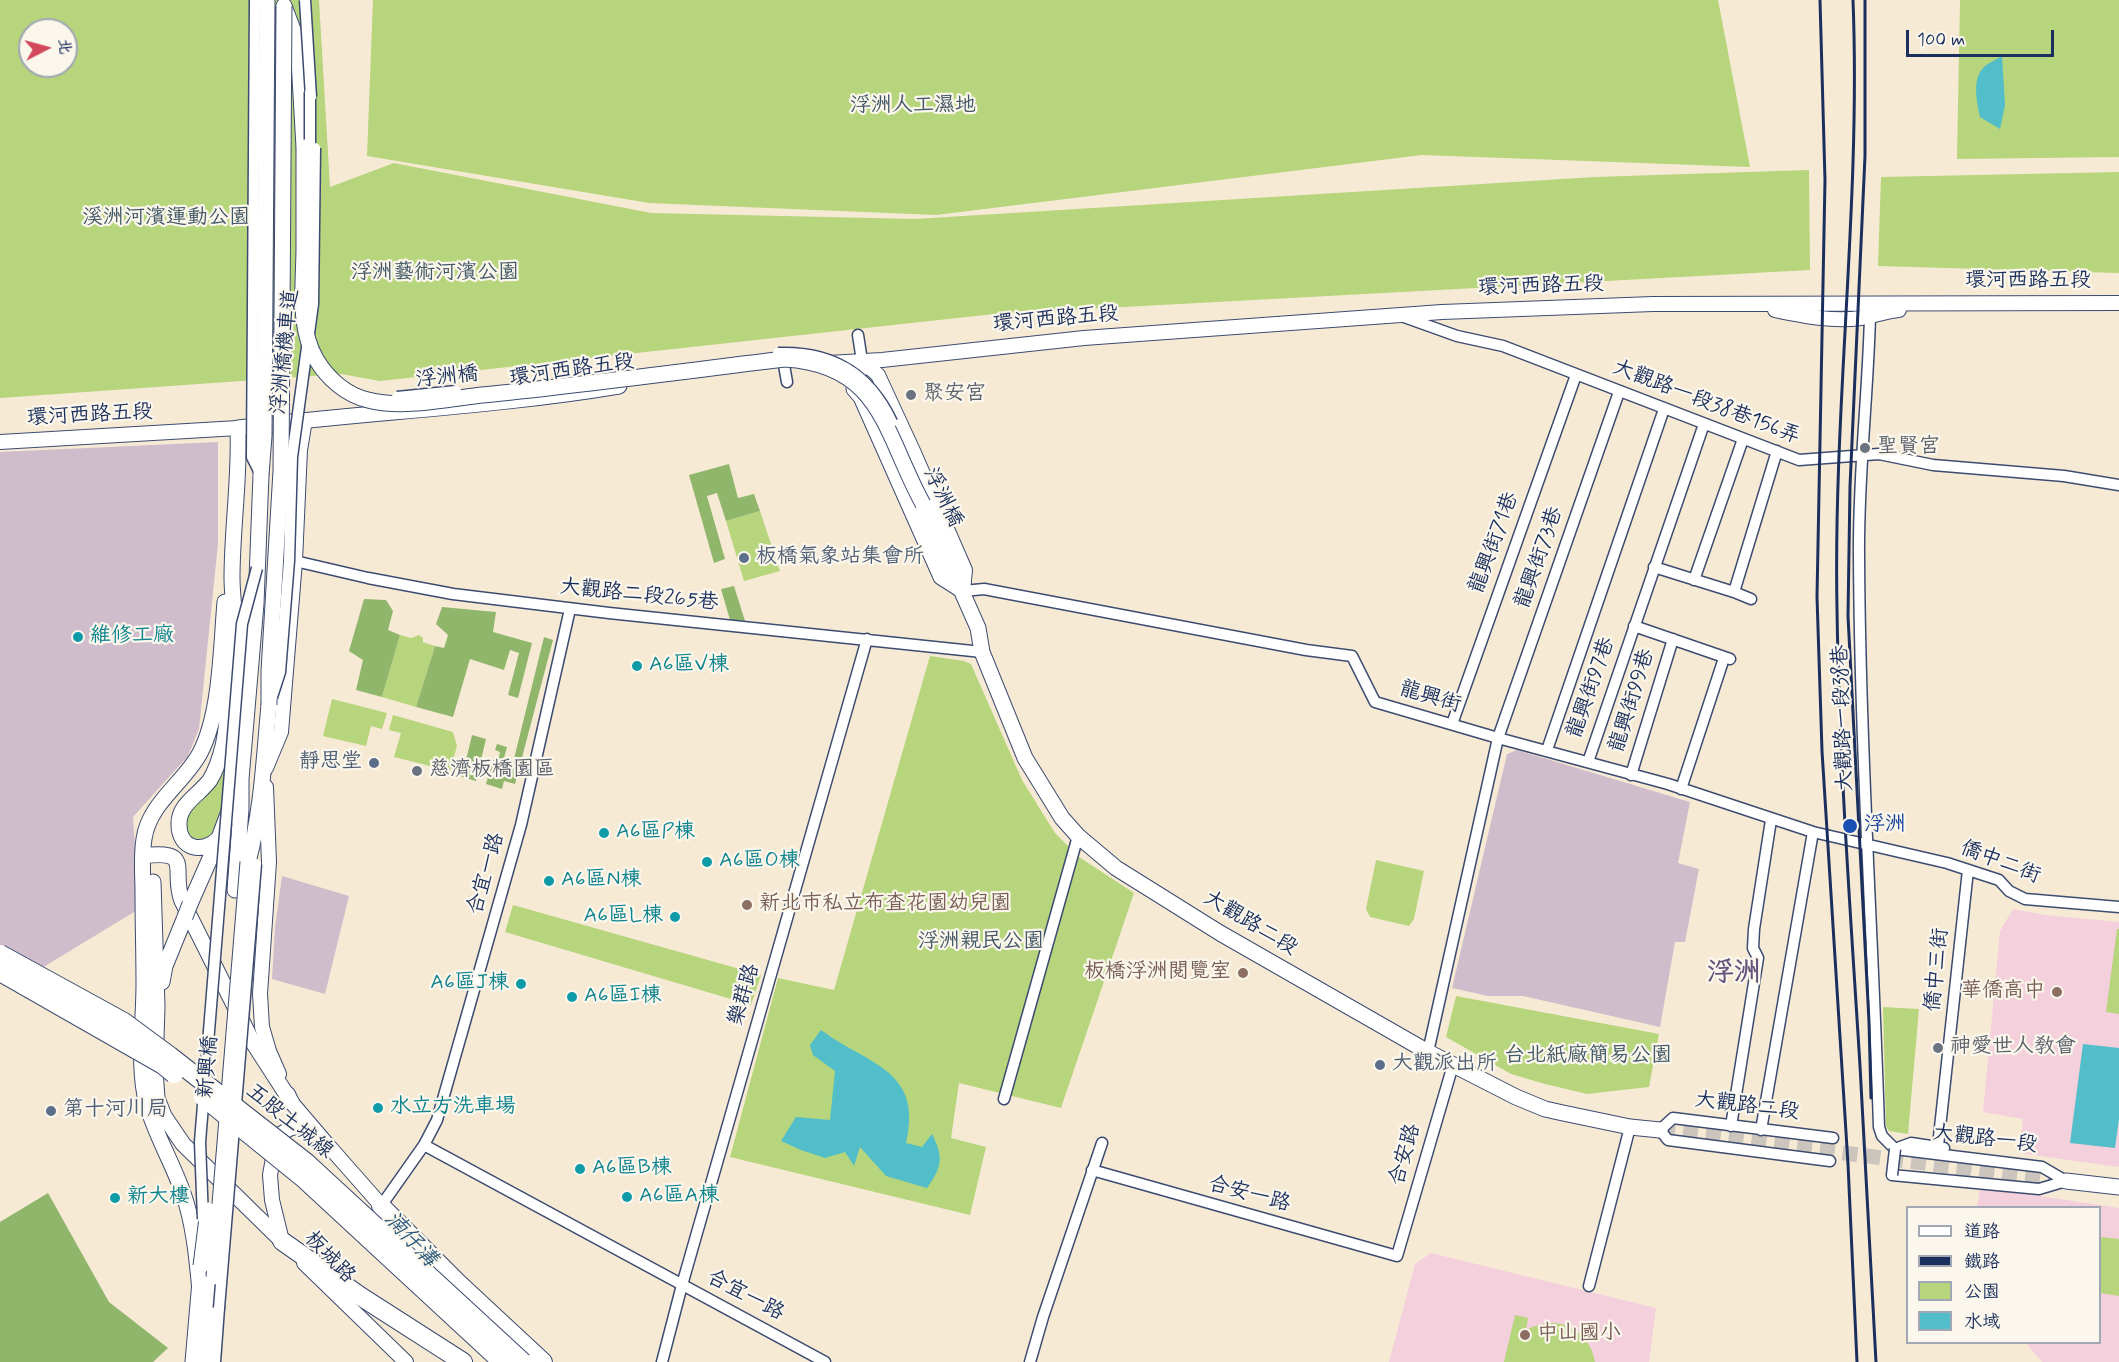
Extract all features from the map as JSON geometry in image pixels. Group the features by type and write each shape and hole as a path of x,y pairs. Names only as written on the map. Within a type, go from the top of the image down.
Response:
{"highway":[{"name":"五股土城線","path":"0,954 124,1022 170,1056 307,1163 524,1362"},
{"name":"五股土城線","path":"0,972 163,1065 303,1178 502,1362"},
{"path":"381,1206 458,1283 543,1362"},
{"path":"282,1240 360,1296 463,1362"}],"main road":[{"path":"157,1005 165,966 219,838 241,779 251,663 264,436 267,0"},
{"name":"浮洲橋","path":"284,3 298,43 304,147 303,303 305,330 315,357 336,383 368,400 398,404 785,359 810,360 837,370 855,382 873,401 888,428 907,475 923,504 963,591"},
{"name":"浮洲橋","path":"265,771 281,471 284,3"},
{"path":"862,361 858,377 861,397 941,577 963,591"},
{"path":"807,363 849,385 861,397"},
{"name":"環河西路五段","path":"238,428 527,399 807,363"},
{"path":"219,838 213,845 195,848 184,841 178,826 181,813 209,780 218,764 224,745 232,651 228,637 238,479 238,428"},
{"name":"大觀路二段","path":"963,591 978,628 982,652 1025,758 1062,818 1078,836 1116,868 1220,933 1428,1052 1516,1097 1545,1109 1630,1127 1660,1130"},
{"path":"193,1362 200,1291 195,1245 184,1195 153,1123 143,1081 147,855 152,816 165,796 190,769 201,750 214,710 229,633"},
{"name":"新興橋","path":"207,1362 217,1222 252,863 265,771"},
{"name":"新興橋","path":"200,1291 235,890 241,779"},
{"path":"147,855 172,856 178,863 180,894 187,911 252,1041 292,1103"},
{"path":"147,855 157,1005 155,1071 157,1098 164,1116 183,1144 282,1240"},
{"name":"大觀路一段","path":"2066,1181 2119,1187"}],"street":[{"path":"255,0 252,457 261,475"},
{"name":"浮洲橋機車道","path":"269,705 280,672 289,561 292,457 313,304 315,147 305,0"},
{"path":"310,92 309,304 311,330 323,359 345,383 378,396 400,397 527,384 773,353 798,352 842,365 861,378 874,392 885,409 913,471 923,504"},
{"name":"環河西路五段","path":"807,363 862,361 1084,338 1395,314 1573,306 2119,303"},
{"path":"1746,305 1821,319 1840,319 1945,304"},
{"name":"大觀路一段38巷156弄","path":"1395,314 1457,336 1503,346 1799,460 1879,454 1933,465 2064,476 2119,485"},
{"name":"大觀路一段38巷","path":"1870,316 1859,557 1879,1127 1882,1136 1895,1149"},
{"path":"858,335 862,361 878,375 965,570 963,591"},
{"path":"784,365 787,382"},
{"name":"龍興街71巷","path":"1452,724 1576,375"},
{"name":"龍興街73巷","path":"1428,1052 1498,738 1620,392"},
{"path":"1547,750 1664,409"},
{"path":"305,420 300,450 296,561 281,732 265,771 269,862 260,994 262,1027 268,1051 292,1103 327,1144"},
{"name":"龍興街97巷","path":"1588,762 1704,424"},
{"name":"環河西路五段","path":"0,442 238,428"},
{"path":"1694,580 1743,439"},
{"path":"1734,592 1777,451"},
{"name":"大觀路二段265巷","path":"296,561 368,578 453,594 570,609 982,652"},
{"path":"1654,567 1750,599"},
{"path":"204,1246 200,1142 242,624 257,568"},
{"name":"龍興街","path":"963,591 984,589 1294,648 1352,656 1375,702 1681,789 1771,820 1868,845"},
{"name":"合宜一路","path":"381,1206 424,1145 437,1120 521,825 570,609"},
{"path":"1634,626 1727,658 1681,789"},
{"name":"樂群路","path":"662,1362 867,639"},
{"name":"龍興街99巷","path":"1631,775 1673,639"},
{"path":"1731,1126 1758,958 1753,948 1754,929 1771,820"},
{"path":"1761,1130 1813,832"},
{"path":"1004,1100 1078,836"},
{"name":"僑中二街","path":"1868,845 1947,863 1999,880 2009,891 2025,898 2119,907"},
{"path":"215,1362 252,863"},
{"name":"僑中三街","path":"1938,1146 1968,870"},
{"name":"合安路","path":"1397,1256 1453,1065"},
{"name":"大觀路二段","path":"1830,1161 1676,1142 1668,1140 1660,1130 1673,1118 1833,1138"},
{"name":"板城路","path":"406,1362 331,1292 282,1240 272,1200 270,1175 277,1136 291,1128 300,1127 327,1144 381,1206 437,1260 553,1362"},
{"path":"1589,1286 1630,1127"},
{"path":"1030,1362 1102,1143"},
{"path":"1895,1149 1911,1143 1938,1146 1960,1152 1966,1158"},
{"name":"合宜一路","path":"424,1145 825,1362"},
{"name":"大觀路一段","path":"1895,1149 2042,1167 2066,1181 2039,1189 1893,1175 1895,1149"},
{"name":"合安一路","path":"1092,1170 1397,1256"}],"shaded area":[{"path":"218,442 218,544 199,729 188,756 133,817 139,909 9,988 0,980 0,452"},
{"path":"1517,750 1690,802 1678,863 1699,869 1685,942 1675,942 1660,1027 1523,996 1488,996 1452,988 1507,754"},
{"path":"282,876 349,896 325,994 272,979 275,927"},
{"name":"華僑高中","path":"2013,909 2045,915 2119,922 2119,1167 2019,1153 2023,1119 1983,1112 2000,931"},
{"path":"1980,1187 2119,1208 2119,1362 2042,1362 2027,1344 2101,1344 2101,1206 1977,1206"},
{"name":"中山國小","path":"1431,1253 1656,1308 1649,1362 1389,1362 1415,1264"}],"green space":[{"path":"0,0 319,0 330,187 394,163 651,213 915,219 1595,177 1809,170 1810,270 994,314 380,381 341,374 0,398"},
{"name":"浮洲人工濕地","path":"373,0 1718,0 1750,167 1422,155 936,215 649,203 367,156"},
{"path":"1960,0 2119,0 2119,157 1957,159"},
{"path":"2119,172 2119,273 1878,266 1881,177"},
{"path":"729,464 738,498 754,494 760,511 726,521 717,493 707,496 725,559 714,563 689,475"},
{"path":"760,511 780,571 744,581 726,521"},
{"path":"734,586 745,621 730,620 721,589"},
{"path":"364,599 386,600 393,611 388,630 400,635 382,697 356,690 363,660 349,651"},
{"path":"442,607 496,612 493,632 532,643 518,698 508,695 519,653 510,650 504,670 470,659 453,717 416,707 435,646 444,648 448,635 436,624"},
{"path":"400,635 411,638 419,635 423,638 423,642 435,646 416,707 382,697"},
{"path":"544,637 553,640 515,784 504,781 502,789 486,784 493,760 498,762 500,752 495,750 497,744 507,747 500,772 510,775"},
{"name":"浮洲親民公園","path":"930,656 971,664 1022,780 1055,833 1079,857 1134,893 1061,1108 959,1083 951,1138 986,1147 970,1215 730,1157 778,978 834,990"},
{"path":"332,699 387,713 382,729 371,726 366,746 323,736"},
{"path":"393,715 453,732 457,746 450,771 394,757 401,733 389,730"},
{"path":"472,735 486,739 476,781 462,777"},
{"path":"227,759 226,796 214,834 198,840 192,838 187,831 191,811 206,786"},
{"path":"1376,860 1424,871 1414,919 1409,926 1370,917 1366,909"},
{"path":"513,905 761,975 751,1005 505,932"},
{"path":"2117,929 2119,929 2119,1014 2106,1012"},
{"name":"台北紙廠簡易公園","path":"1456,996 1659,1034 1649,1087 1587,1094 1511,1074 1446,1037"},
{"path":"1883,1007 1919,1009 1908,1134 1889,1131 1886,1126"},
{"path":"48,1193 109,1302 168,1348 153,1362 0,1362 0,1222"},
{"path":"2101,1237 2119,1239 2119,1296 2101,1293"},
{"path":"1515,1315 1528,1318 1526,1330 1549,1323 1570,1327 1586,1340 1595,1362 1504,1362"}],"water":[{"path":"2002,56 2005,105 2000,129 1980,117 1976,83 1981,71"},
{"path":"821,1030 872,1061 899,1084 907,1099 909,1118 906,1143 922,1147 932,1134 940,1156 936,1174 927,1188 886,1176 860,1147 854,1166 845,1152 825,1158 781,1141 796,1117 830,1120 835,1071 813,1055 810,1045"},
{"path":"2083,1044 2119,1048 2119,1119 2115,1148 2070,1143"}],"tunnel":[{"path":"1660,1130 2066,1181"}],"railway":[{"path":"1820,0 1825,180 1817,597 1822,751 1848,1164 1857,1362"},
{"path":"1853,0 1853,152 1839,457 1837,609 1845,822 1876,1362"},
{"path":"1865,0 1865,156 1850,486 1848,616 1871,1098"}],"place":[{"name":"聚安宮","path":"911,395"},
{"name":"聖賢宮","path":"1865,448"},
{"name":"板橋氣象站集會所","path":"744,558"},
{"name":"維修工廠","path":"78,637"},
{"name":"A6區V棟","path":"637,666"},
{"name":"靜思堂","path":"374,763"},
{"name":"慈濟板橋園區","path":"417,771"},
{"name":"浮洲","path":"1850,826"},
{"name":"A6區P棟","path":"604,833"},
{"name":"A6區O棟","path":"707,862"},
{"name":"A6區N棟","path":"549,881"},
{"name":"新北市私立布查花園幼兒園","path":"747,905"},
{"name":"A6區L棟","path":"675,917"},
{"name":"板橋浮洲閱覽室","path":"1243,973"},
{"name":"A6區J棟","path":"521,984"},
{"name":"華僑高中","path":"2057,992"},
{"name":"A6區I棟","path":"572,997"},
{"name":"神愛世人教會","path":"1938,1048"},
{"name":"大觀派出所","path":"1380,1065"},
{"name":"水立方洗車場","path":"378,1108"},
{"name":"第十河川局","path":"51,1111"},
{"name":"A6區B棟","path":"580,1169"},
{"name":"A6區A棟","path":"627,1197"},
{"name":"新大樓","path":"115,1198"},
{"name":"中山國小","path":"1525,1335"}],"district":[{"name":"浮洲","path":"1734,974"}],"park label":[{"name":"溪洲河濱運動公園","path":"166,219"},
{"name":"浮洲藝術河濱公園","path":"435,274"}],"water label":[{"name":"湳仔溝","path":"410,1240"}]}
